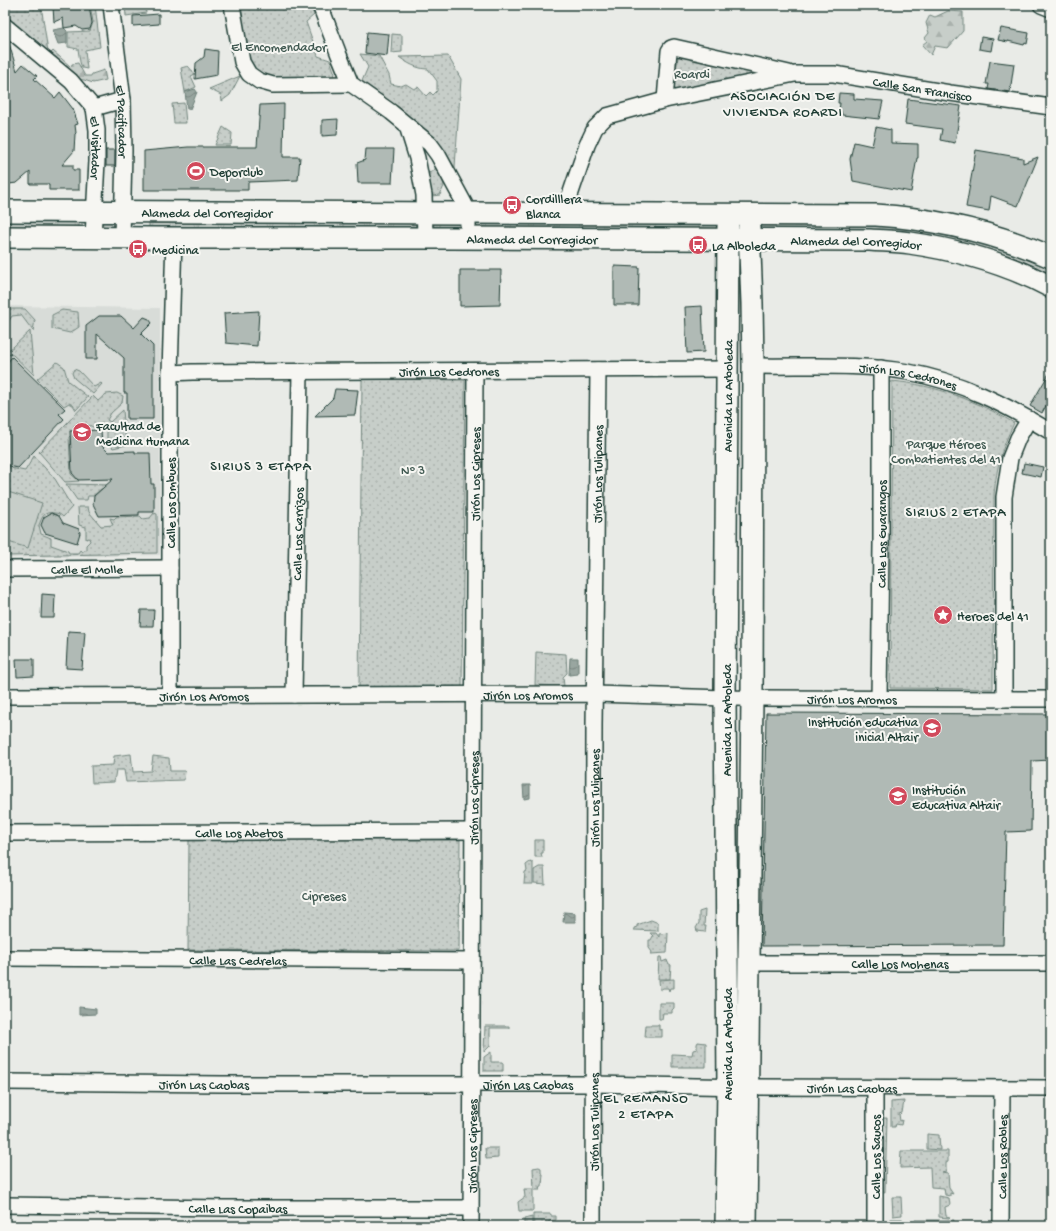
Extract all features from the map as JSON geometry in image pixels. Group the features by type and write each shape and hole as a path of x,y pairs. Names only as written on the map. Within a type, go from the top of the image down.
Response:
{"main road":[{"name":"Alameda del Corregidor","path":"5,211 876,215 904,217 982,232 1009,240 1051,257"},
{"path":"145,212 141,217 139,224 140,233 145,238"},
{"name":"Avenida La Arboleda","path":"728,214 725,698 738,1086 746,1226"},
{"name":"Avenida La Arboleda","path":"726,1226 748,963 752,698 753,366 750,214"},
{"name":"Alameda del Corregidor","path":"5,237 729,240 848,239 909,243 946,250 1012,269 1051,286"}],"street":[{"name":"El Pacificador","path":"111,5 123,100 124,151 122,238"},
{"path":"232,5 242,62 249,74 259,81 273,84 351,84"},
{"path":"320,5 351,84 391,112 430,144 438,155 468,212 468,238"},
{"path":"1041,5 1051,9"},
{"name":"El Visitador","path":"5,26 71,81 94,108 97,130 98,161 93,237"},
{"name":"Calle San Francisco","path":"665,100 669,51 674,47 795,74"},
{"name":"Calle San Francisco","path":"564,213 584,151 595,128 607,116 665,100 795,74 840,74 950,93 1051,107"},
{"path":"94,108 123,100"},
{"path":"407,126 424,195 425,238"},
{"name":"Calle Los Ombues","path":"170,695 170,373 174,238"},
{"name":"Jirón Los Cedrones","path":"753,366 867,367 909,372 966,388 995,400 1051,432"},
{"name":"Calle Los Guarangos","path":"879,699 881,368"},
{"name":"Jirón Los Cedrones","path":"170,373 727,369"},
{"name":"Jirón Los Tulipanes","path":"593,1226 598,370"},
{"name":"Jirón Los Cipreses","path":"471,1226 471,961 475,371"},
{"name":"Calle Los Carrizos","path":"294,695 300,372"},
{"path":"1004,698 1004,497 1010,458 1018,438 1029,419"},
{"name":"Calle El Molle","path":"5,569 170,568"},
{"name":"Jirón Los Aromos","path":"5,696 595,694 725,698 1051,699"},
{"name":"Calle Los Abetos","path":"5,833 472,831"},
{"name":"Calle Las Cedrelas","path":"5,958 471,961"},
{"name":"Calle Los Mohenas","path":"748,963 1051,963"},
{"name":"Jirón Las Caobas","path":"5,1082 213,1084 593,1084 875,1088 1051,1088"},
{"name":"Calle Los Saucos","path":"875,1088 875,1226"},
{"name":"Calle Los Robles","path":"1001,1226 1002,1088"},
{"name":"Calle Las Copaibas","path":"5,1205 223,1208 471,1208"}],"shaded area":[{"name":"Facultad de Medicina Humana","path":"5,306 160,308 160,555 5,558"}],"green space":[{"path":"5,5 41,5 48,52 5,17"},
{"path":"90,5 95,5 100,47 85,50 87,69 82,68 78,49 68,47 68,32 90,31 93,22"},
{"path":"125,5 145,5 146,13 126,16"},
{"name":"El Encomendador","path":"238,5 310,5 314,15 306,22 318,56 330,60 335,74 329,81 273,79 257,74 247,61"},
{"path":"948,11 963,12 963,31 948,48 935,46 931,55 922,45 927,41 925,38 929,33 926,23 930,15 935,17"},
{"path":"392,34 402,35 402,52 391,53"},
{"path":"53,51 71,67 72,64 78,63 85,76 91,76 92,74 104,70 106,80 93,83 75,79 48,56"},
{"name":"Roardi","path":"679,52 766,74 672,93"},
{"path":"360,54 379,56 389,75 391,84 401,86 406,84 414,89 418,87 426,96 430,92 433,95 437,91 437,81 428,69 412,65 399,57 448,56 461,79 455,167 448,159 438,152 401,109 362,81 368,67"},
{"path":"188,66 195,74 191,76 196,87 185,92 181,68"},
{"path":"240,76 230,95 222,101 221,95 209,89"},
{"path":"184,103 186,123 174,123 172,104"},
{"path":"223,127 232,133 231,145 215,145"},
{"path":"437,164 440,169 444,186 440,195 432,196 427,194 423,175 434,171"},
{"path":"5,217 79,220 79,227 5,230"},
{"path":"242,218 416,223 416,228 149,230 149,223 227,223"},
{"path":"432,219 460,223 459,226 453,228 438,228 432,226"},
{"path":"100,220 116,220 116,228 100,229"},
{"path":"718,220 720,229 476,229 474,226 475,222"},
{"path":"811,221 931,227 1051,264 1051,279 1008,261 760,233 756,224"},
{"path":"5,309 25,309 35,320 33,331 21,315 12,316 5,327"},
{"path":"62,310 78,312 79,327 70,333 52,329 52,315"},
{"path":"30,331 34,375 13,355 5,354 5,349 6,351 13,347"},
{"path":"57,362 64,367 68,381 88,397 76,410 73,405 69,403 64,406 37,379"},
{"path":"74,369 79,371 94,387 101,383 102,384 93,394 74,378 72,373"},
{"name":"Nº 3","path":"362,379 465,380 462,688 359,688"},
{"name":"Parque Héroes Combatientes del 41","path":"892,381 924,386 956,395 986,408 1014,423 1000,458 994,494 993,689 890,688"},
{"path":"117,393 123,396 122,403 111,413 107,420 110,422 123,410 126,445 113,448 107,442 107,429 103,426 98,426 96,429 91,426 82,425 69,437 71,474 79,481 65,482 39,452 93,396 98,401 106,394"},
{"path":"34,456 55,479 72,507 63,517 58,513 48,513 42,517 39,525 41,534 51,538 51,545 68,551 69,553 78,553 80,550 82,552 86,549 86,545 90,541 89,538 86,539 86,527 79,525 78,507 88,507 89,512 101,526 113,525 110,518 114,519 116,517 140,516 143,519 150,518 154,513 157,514 157,553 5,556 5,467 25,471"},
{"path":"66,484 111,485 111,487 101,489 93,496 88,496 87,500 77,500"},
{"path":"5,491 42,503 28,548 5,541"},
{"path":"536,652 566,654 567,673 563,677 564,686 535,685"},
{"path":"131,754 133,772 151,771 153,756 169,758 170,771 185,771 184,780 126,782 124,770 116,770 114,782 92,783 91,766 113,765 114,756"},
{"name":"Cipreses","path":"189,839 460,840 459,951 188,950"},
{"path":"535,840 543,840 543,853 541,853 542,857 535,857"},
{"path":"530,862 533,863 533,884 524,884 525,872 527,871 526,865"},
{"path":"539,867 544,867 545,884 534,883 534,870"},
{"path":"705,910 705,932 697,931 696,928 699,923 699,912"},
{"path":"651,920 658,923 658,931 634,930 637,925"},
{"path":"650,933 656,933 659,937 659,934 668,933 667,953 651,954 652,952 649,948 649,940 651,940 653,936"},
{"path":"659,957 661,957 662,962 667,960 671,965 670,979 658,979"},
{"path":"674,979 674,988 670,988 669,991 668,988 663,988 660,990 659,980"},
{"path":"659,1003 674,1003 672,1013 663,1013 662,1019 659,1019"},
{"path":"646,1025 659,1025 659,1030 662,1029 662,1037 645,1037"},
{"path":"485,1026 509,1026 509,1028 490,1028 490,1046 484,1052"},
{"path":"698,1042 706,1043 706,1067 672,1067 672,1054 692,1055 693,1050 697,1049"},
{"path":"491,1052 491,1062 503,1062 503,1071 484,1071 484,1057"},
{"path":"904,1101 902,1113 899,1114 900,1121 902,1120 901,1125 896,1124 895,1127 891,1127 891,1102"},
{"path":"882,1118 887,1118 885,1192 882,1191"},
{"path":"927,1134 939,1135 940,1150 927,1149"},
{"path":"485,1148 498,1148 498,1158 486,1159"},
{"path":"901,1151 948,1151 946,1171 941,1172 948,1173 949,1188 953,1194 950,1193 950,1196 945,1195 944,1188 931,1187 930,1167 900,1168"},
{"path":"533,1168 541,1168 541,1173 543,1174 542,1186 539,1187 540,1190 534,1190"},
{"path":"524,1189 533,1189 533,1211 519,1211 518,1202 525,1197"},
{"path":"939,1196 949,1198 950,1205 945,1207 946,1216 950,1217 949,1218 939,1217"},
{"path":"892,1197 901,1197 902,1215 893,1216"},
{"path":"533,1214 551,1214 551,1216 556,1216 556,1220 549,1221 549,1226 533,1226"},
{"path":"532,1217 532,1226 524,1226 524,1219"},
{"path":"891,1219 902,1219 902,1226 891,1226"},
{"path":"915,1220 954,1220 953,1224 950,1226 915,1226"}],"water":[{"path":"64,28 67,31 67,43 58,44 53,30"},
{"path":"195,89 197,92 190,109 187,109 185,92"},
{"path":"570,658 578,658 578,674 569,675"},
{"path":"523,785 530,785 530,798 524,799"},
{"path":"564,912 575,913 575,922 563,922"},
{"path":"79,1007 96,1009 96,1014 79,1015"}],"building":[{"path":"58,5 89,5 92,23 90,29 82,30 76,26 64,28 63,18 54,22 53,7"},
{"path":"159,14 159,24 133,26 133,16"},
{"path":"1001,28 1029,33 1027,44 1025,43 1024,45 998,40"},
{"path":"367,32 389,34 387,56 365,53"},
{"path":"981,37 993,39 991,51 979,49"},
{"path":"5,40 8,40 17,71 23,64 37,76 34,79 55,98 60,92 73,109 78,124 75,125 76,133 74,151 62,165 73,165 73,170 79,170 79,190 49,190 49,184 30,184 30,172 17,183 9,184 9,172 5,168"},
{"path":"205,49 218,51 217,75 195,79 196,63 204,57"},
{"path":"990,61 1014,64 1010,92 988,89 989,84 986,84"},
{"path":"839,93 854,94 854,99 883,101 879,119 842,115 841,111 839,111"},
{"path":"908,99 961,106 955,143 940,140 942,129 905,124"},
{"name":"Deporclub","path":"284,104 283,157 300,157 298,180 248,182 248,190 144,190 144,151 188,147 257,147 260,105"},
{"path":"338,119 337,135 322,136 322,120"},
{"path":"876,127 891,130 891,143 918,144 918,158 911,192 853,181 850,159 854,142 872,146"},
{"path":"366,149 394,149 392,183 358,183 357,163 365,160"},
{"path":"106,150 115,150 115,166 106,166"},
{"path":"976,150 1023,158 1023,163 1038,157 1018,206 991,196 989,211 966,207"},
{"path":"614,266 639,267 638,305 614,305"},
{"path":"460,270 501,270 500,305 460,306"},
{"path":"702,306 704,352 687,353 685,307"},
{"path":"259,311 257,346 226,343 224,313"},
{"path":"99,316 121,316 134,328 144,317 149,319 152,323 141,334 153,346 153,419 127,419 127,393 124,393 124,358 97,334 97,359 86,359 86,326"},
{"path":"12,357 65,409 59,414 64,419 18,468 5,465 5,365"},
{"path":"1051,370 1051,397 1042,413 1030,406"},
{"path":"335,389 358,390 355,415 315,416 333,398"},
{"path":"101,430 102,446 108,452 135,451 135,453 150,453 151,484 154,484 154,512 139,512 139,515 99,516 93,504 94,496 113,479 78,480 72,473 70,431"},
{"path":"1024,463 1043,467 1041,477 1022,473"},
{"path":"51,513 59,516 63,523 79,529 80,533 77,543 45,533 41,525 44,517"},
{"path":"42,594 55,595 54,618 41,618"},
{"path":"141,610 154,610 153,626 140,626"},
{"path":"68,631 85,632 82,669 66,668"},
{"path":"16,659 34,659 34,676 17,677"},
{"name":"Institución Educativa Altair","path":"766,713 1051,714 1051,760 1032,761 1031,831 1006,832 1003,945 762,946"}],"place":[{"name":"Deporclub","path":"196,171"},
{"name":"Cordilllera Blanca","path":"512,205"},
{"name":"La Alboleda","path":"698,245"},
{"name":"Medicina","path":"138,249"},
{"name":"Facultad de Medicina Humana","path":"82,432"},
{"name":"Heroes del 41","path":"943,615"},
{"name":"Institución educativa inicial Altair","path":"932,728"},
{"name":"Institución Educativa Altair","path":"898,796"}],"district":[{"name":"ASOCIACIÓN DE VIVIENDA ROARDI","path":"783,104"},
{"name":"SIRIUS 3 ETAPA","path":"261,465"},
{"name":"SIRIUS 2 ETAPA","path":"956,511"},
{"name":"EL REMANSO 2 ETAPA","path":"646,1106"}]}
